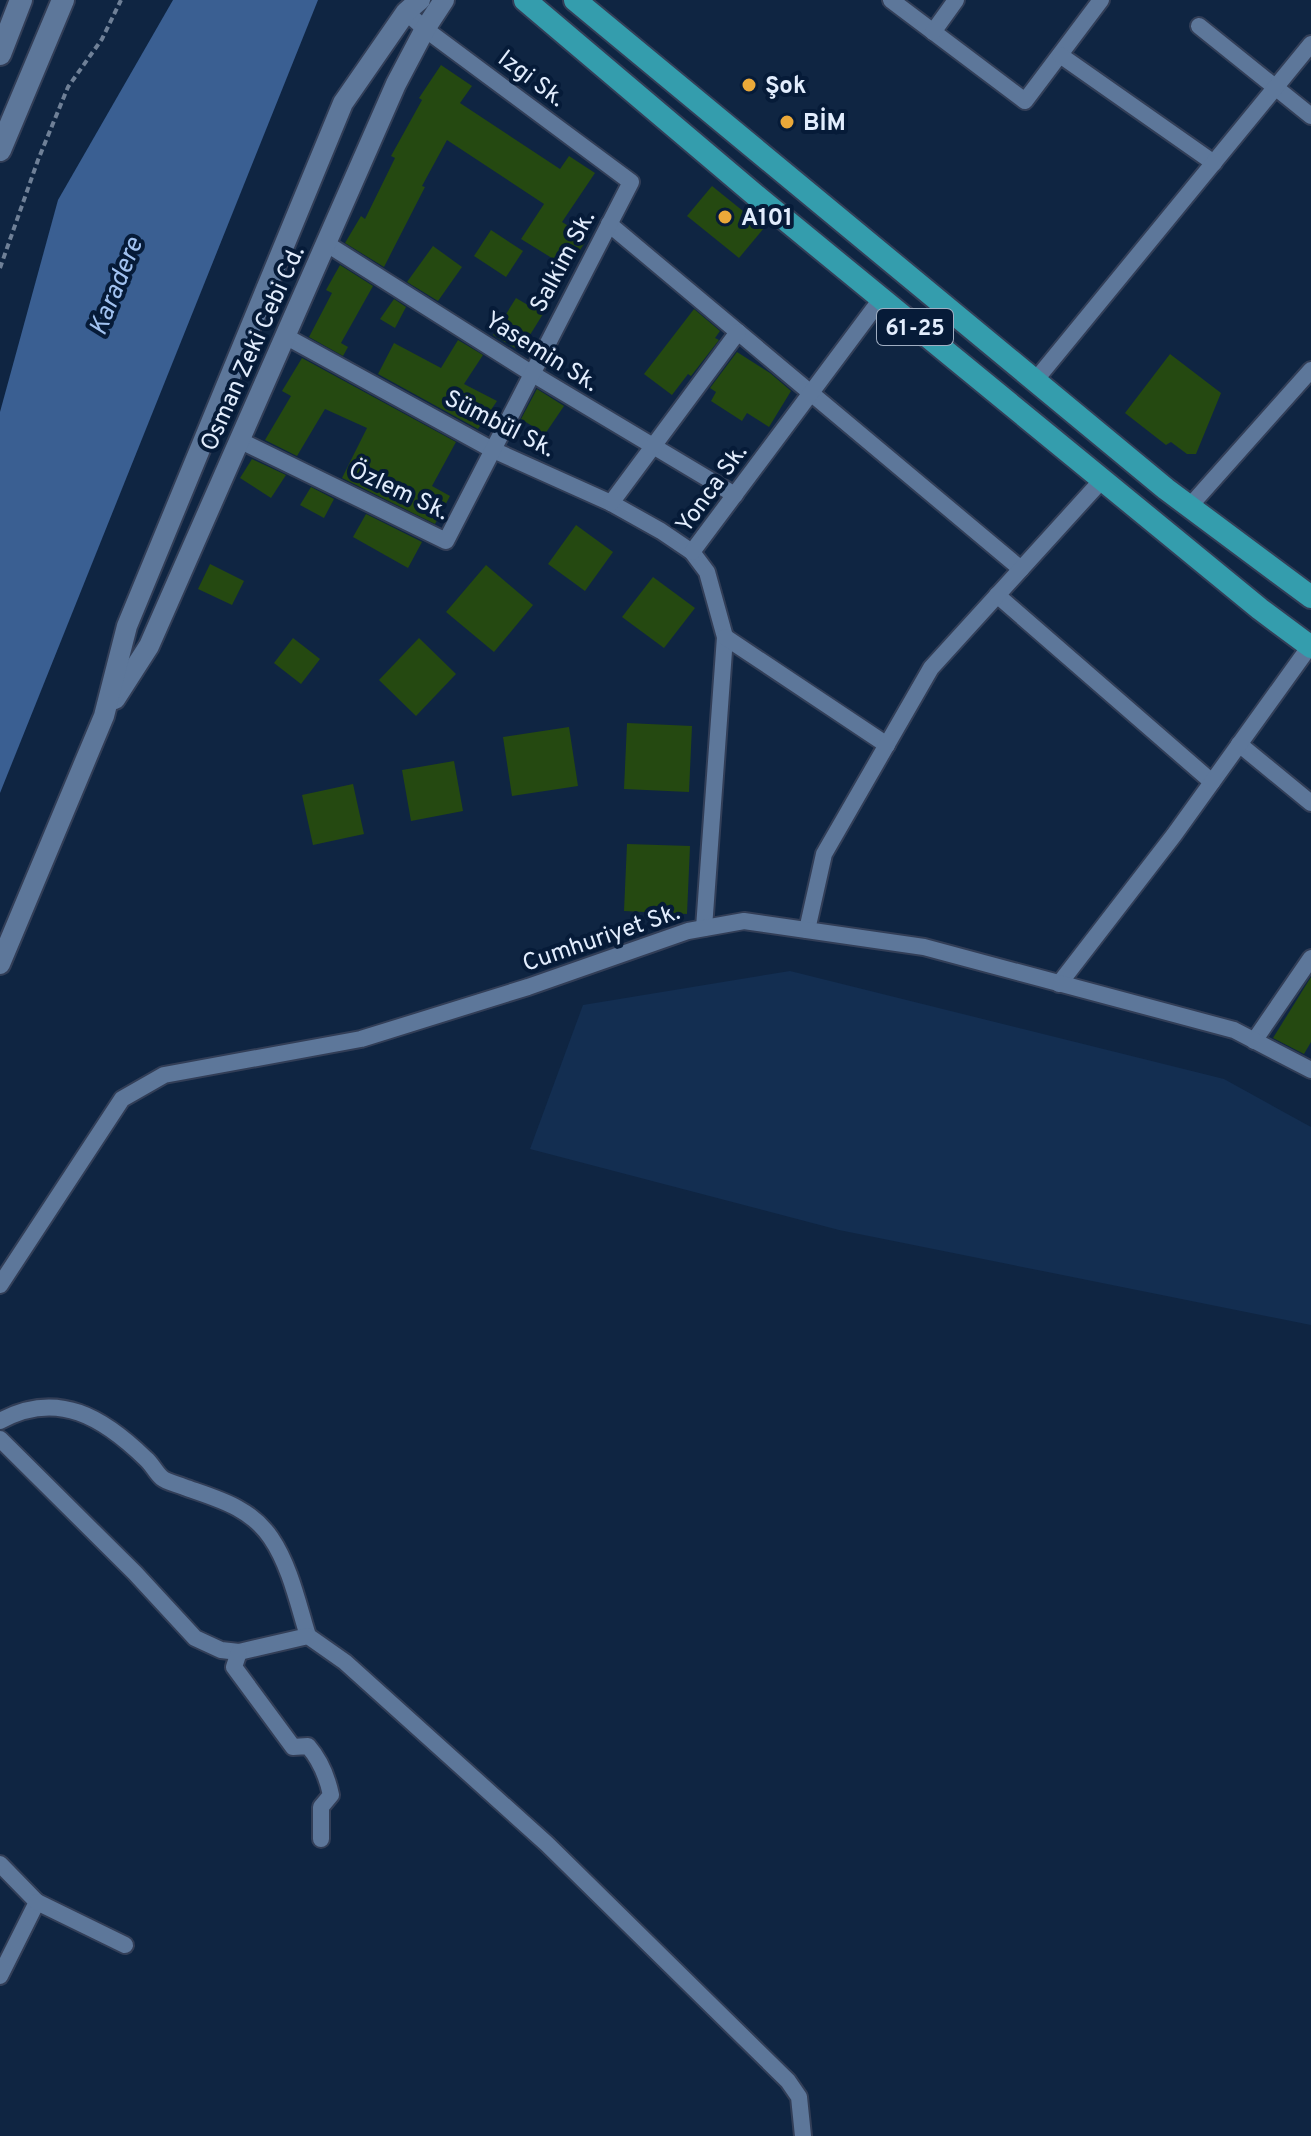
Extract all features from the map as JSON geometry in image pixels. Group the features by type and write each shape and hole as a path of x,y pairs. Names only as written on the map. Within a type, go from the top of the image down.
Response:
{"main road":[{"path":"0,54 21,0"},
{"path":"0,150 63,0"},
{"name":"61-25","path":"525,0 881,299 1310,647"},
{"name":"61-25","path":"575,0 1034,382 1189,507 1311,597"}],"street":[{"name":"Osman Zeki Cebi Cd.","path":"104,716 149,646 396,84 444,0"},
{"path":"891,0 1025,101 1101,0"},
{"path":"933,32 956,0"},
{"name":"Osman Zeki Cebi Cd.","path":"0,964 104,716 127,626 343,103 413,6"},
{"name":"Izgi Sk.","path":"413,6 425,29 631,182"},
{"path":"1199,26 1311,116"},
{"path":"1034,382 1311,44"},
{"path":"1060,55 1214,163"},
{"name":"Salkim Sk.","path":"491,449 631,182"},
{"path":"609,224 1021,569"},
{"name":"Yasemin Sk.","path":"327,244 531,373 735,495"},
{"name":"Yonca Sk.","path":"704,928 725,637 707,572 692,552 881,299"},
{"path":"611,503 738,332"},
{"name":"Sümbül Sk.","path":"285,336 491,449 611,503 692,552"},
{"path":"1189,507 1311,370"},
{"name":"Özlem Sk.","path":"239,440 446,541 491,449"},
{"path":"807,930 824,854 931,668 1102,480"},
{"path":"997,595 1212,782"},
{"path":"725,637 887,745"},
{"path":"1059,984 1310,647"},
{"path":"1239,744 1311,803"},
{"name":"Cumhuriyet Sk.","path":"0,1285 122,1099 164,1075 361,1039 528,987 688,931 744,921 924,947 1234,1030 1311,1070"},
{"path":"1254,1041 1311,958"},
{"path":"0,1421 15,1412 36,1406 78,1411 112,1428 150,1462 162,1478 215,1497 250,1514 272,1540 290,1580 308,1636 345,1662 547,1844 788,2081 799,2097 803,2136"},
{"path":"0,1439 135,1573 195,1638 221,1650 239,1652 308,1636"},
{"path":"239,1652 234,1667 293,1747 308,1746 319,1758 331,1795 321,1807 321,1839"},
{"path":"0,1864 37,1902 125,1945"},
{"path":"0,1976 37,1902"}],"path":[{"path":"0,268 38,160 68,87 102,39 121,0"}],"shaded area":[{"path":"790,971 1224,1079 1311,1127 1311,1325 839,1230 530,1149 583,1005"}],"water":[{"name":"Karadere","path":"173,0 318,0 0,793 0,412 58,200"}],"building":[{"path":"441,65 472,86 460,103 560,169 569,156 595,173 562,222 588,238 568,268 521,239 544,204 447,140 384,267 345,243 361,216 365,219 395,158 391,156 422,100 419,98"},
{"path":"712,186 764,228 739,258 687,216"},
{"path":"491,230 523,251 506,277 474,256"},
{"path":"433,246 462,267 438,301 407,282"},
{"path":"340,265 373,286 341,343 348,347 343,356 309,337 332,293 326,290"},
{"path":"516,298 543,314 520,351 493,335"},
{"path":"394,299 406,307 395,328 380,319"},
{"path":"694,309 720,331 715,338 719,340 672,395 644,374"},
{"path":"458,340 483,355 464,384 497,401 478,429 378,374 394,343 441,368"},
{"path":"737,352 791,391 769,427 747,413 742,421 711,401 716,392 710,388"},
{"path":"1170,354 1221,393 1196,454 1187,454 1171,442 1166,445 1125,413"},
{"path":"302,358 456,442 432,486 450,496 435,524 342,478 367,428 325,409 297,456 265,440 291,396 282,391"},
{"path":"537,389 564,406 545,434 521,419"},
{"path":"252,459 286,475 271,498 240,478"},
{"path":"311,487 334,499 324,518 300,505"},
{"path":"366,514 422,542 408,568 353,537"},
{"path":"576,525 613,552 585,591 548,564"},
{"path":"210,564 244,581 232,605 198,589"},
{"path":"486,565 533,605 494,652 446,612"},
{"path":"653,577 695,608 664,648 622,617"},
{"path":"293,638 320,659 301,684 274,663"},
{"path":"419,638 456,674 416,716 379,680"},
{"path":"627,723 692,726 689,792 624,789"},
{"path":"569,727 578,786 512,796 503,737"},
{"path":"454,761 463,811 411,821 402,770"},
{"path":"353,784 364,834 313,845 302,795"},
{"path":"627,844 690,846 687,914 624,911"},
{"path":"1311,977 1311,1042 1304,1054 1273,1038"}],"place":[{"name":"Şok","path":"749,85"},
{"name":"BİM","path":"787,122"},
{"name":"A101","path":"725,217"}]}
